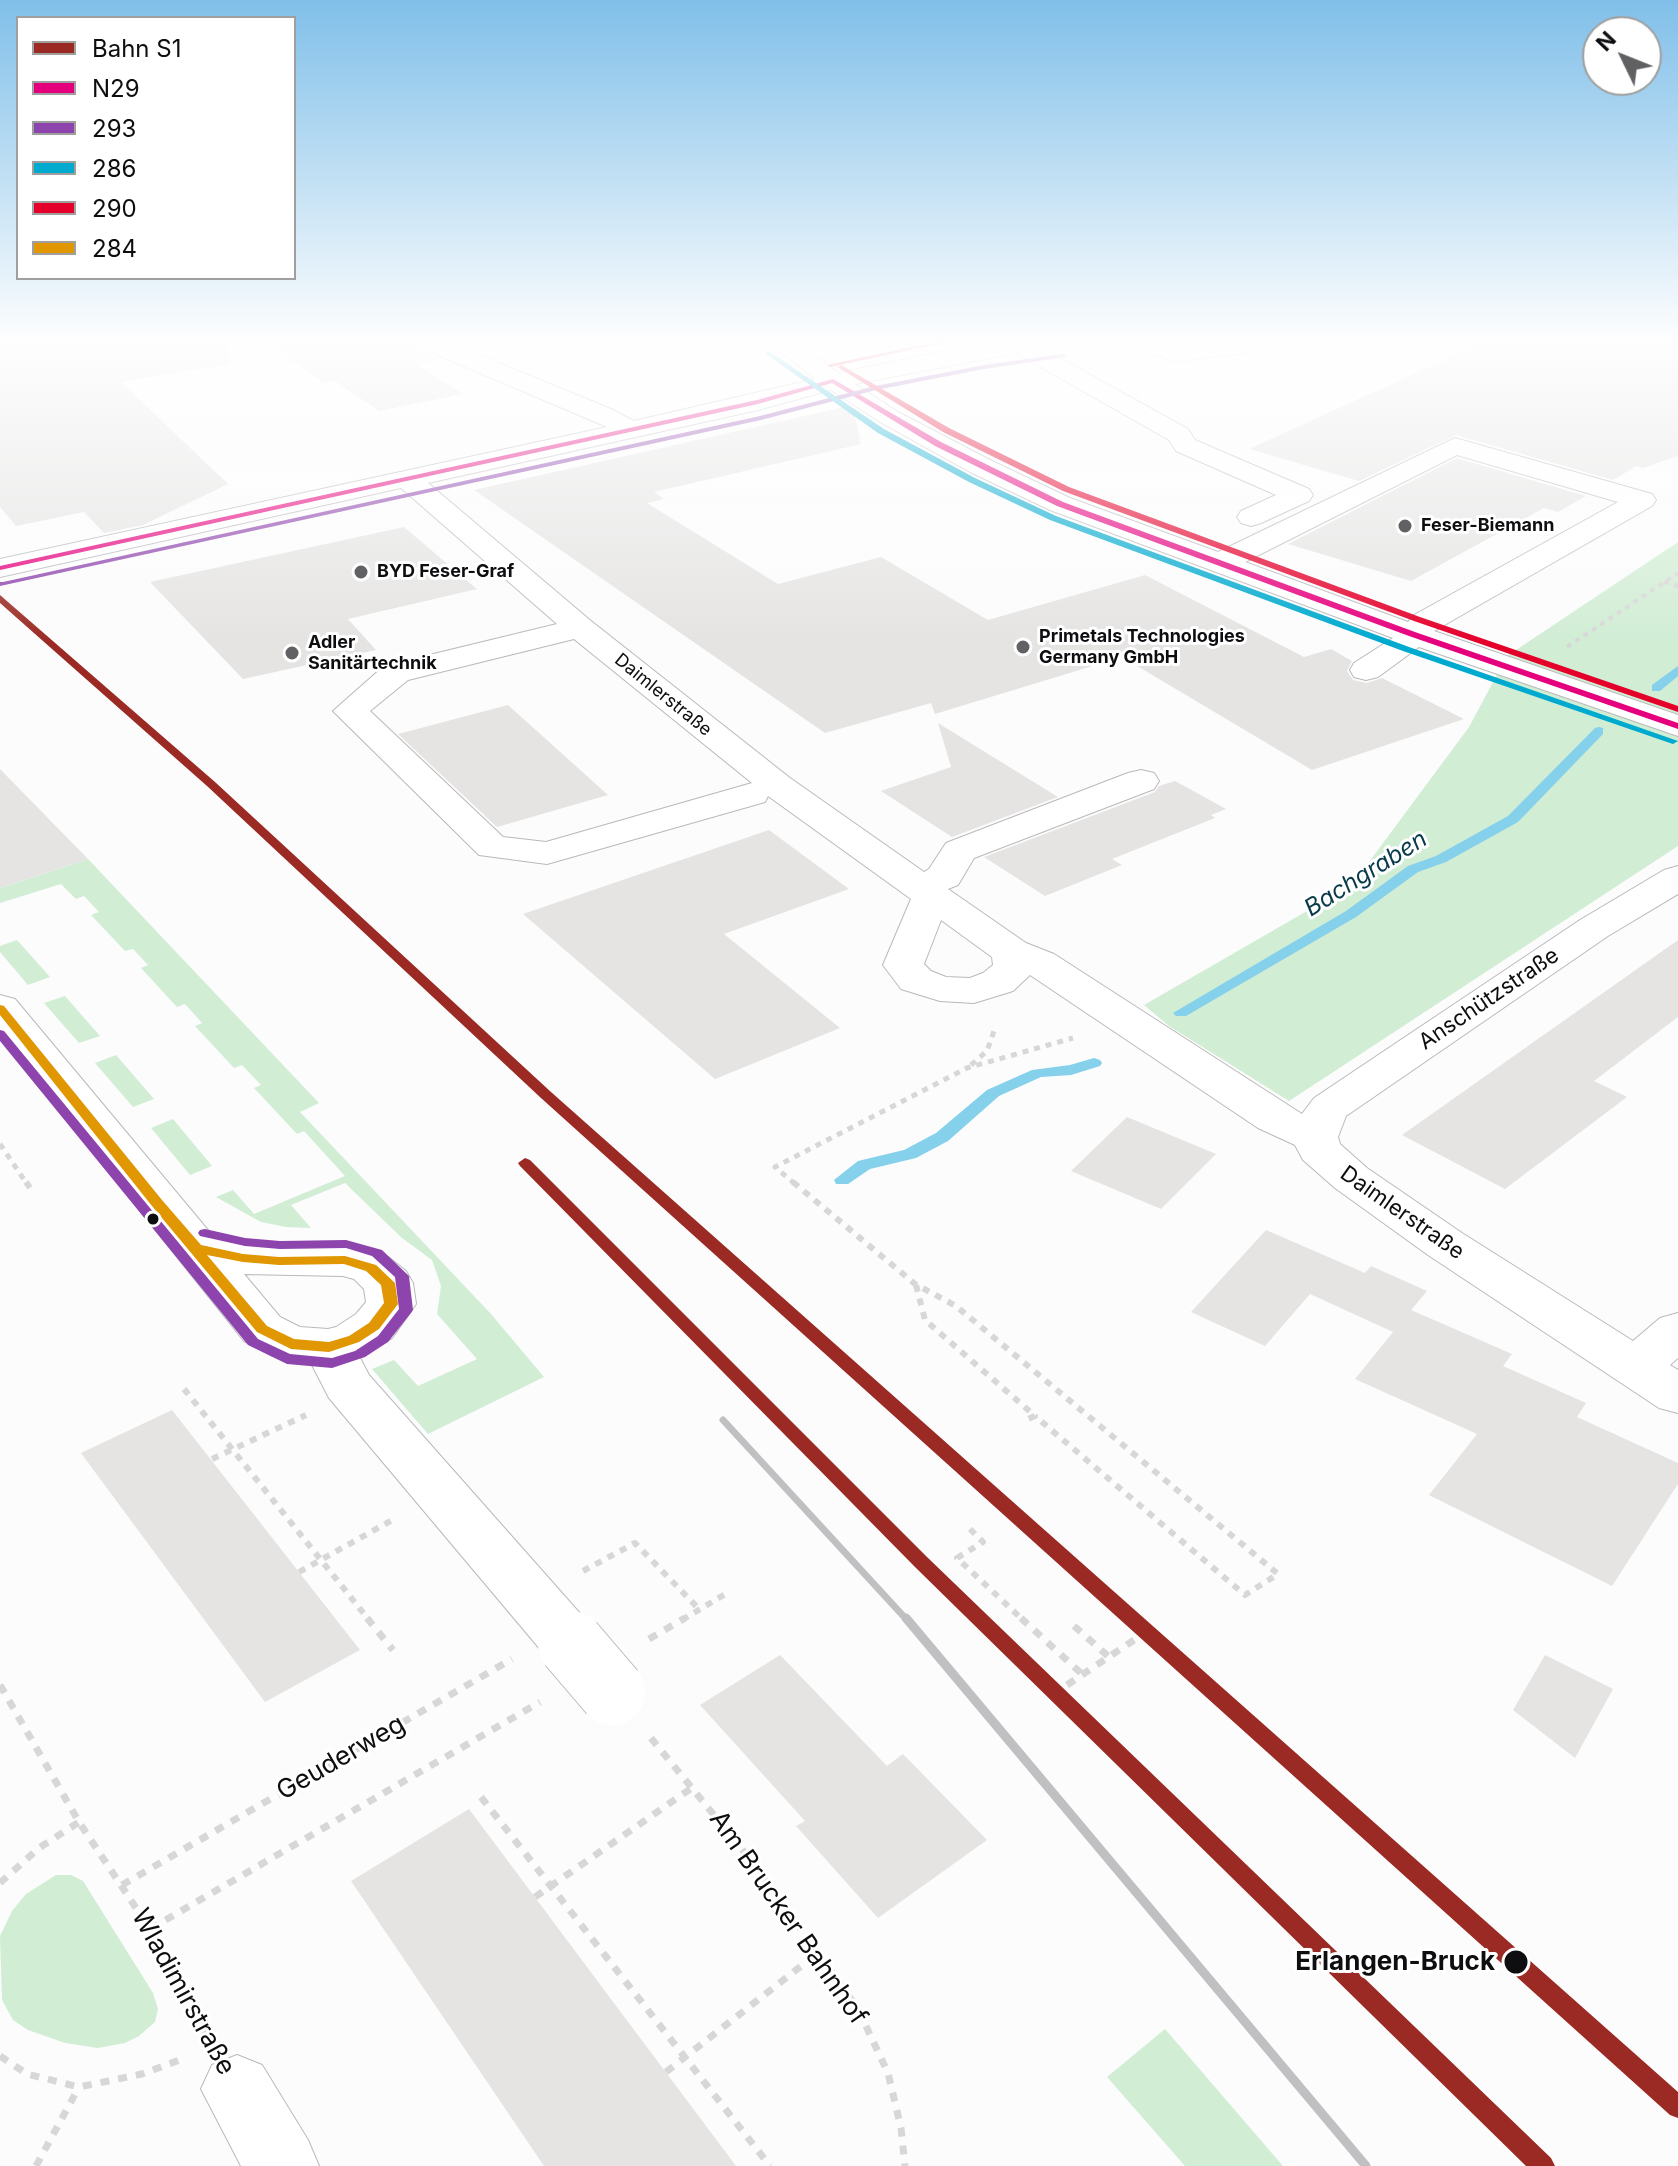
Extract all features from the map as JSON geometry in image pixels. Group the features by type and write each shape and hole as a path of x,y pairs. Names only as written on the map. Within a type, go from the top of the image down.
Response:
{"street":[{"path":"10,566 580,441"},
{"path":"934,441 1060,504 1412,634 1678,726"},
{"path":"1182,550 1299,495 1185,445 1183,441"},
{"path":"1218,564 1455,446 1642,500 1425,622 1402,647 1366,670"},
{"name":"Daimlerstraße","path":"407,479 580,628 777,786 924,893 1012,952 1040,963 1274,1118 1315,1137 1319,1150 1351,1178 1678,1395"},
{"path":"580,628 396,673 350,711 492,847 547,853 752,794"},
{"path":"1012,952 1014,968 998,982 974,991 940,989 916,980 903,965 924,893 944,877 959,851 1141,781"},
{"name":"Anschützstraße","path":"1315,1137 1318,1123 1330,1107 1594,928 1678,878"},
{"path":"0,1008 262,1329 341,1370 442,1493 554,1642 630,1713"},
{"path":"197,1248 243,1258 279,1261 345,1260 371,1268 388,1283 391,1304 374,1326 354,1339 341,1370"},
{"path":"1635,1368 1678,1330"},
{"name":"Wladimirstraße","path":"225,2069 282,2166"}],"path":[{"path":"1526,674 1678,573"},
{"path":"1663,582 1678,586"},
{"path":"915,1284 925,1320 1245,1595 1278,1574 956,1306 915,1284 775,1167 967,1068 1027,1050 1133,1026"},
{"path":"0,1144 31,1189"},
{"path":"212,1459 232,1450 341,1370"},
{"path":"184,1389 393,1650"},
{"path":"1024,1421 1035,1416"},
{"path":"299,1572 442,1493"},
{"path":"970,1529 983,1542 957,1558 1083,1675"},
{"path":"150,1929 554,1642 635,1543 699,1609"},
{"path":"1074,1626 1109,1658"},
{"path":"1067,1685 1134,1640"},
{"name":"Geuderweg","path":"122,1885 554,1642"},
{"name":"Wladimirstraße","path":"0,1685 79,1822 150,1929 225,2069"},
{"name":"Am Brucker Bahnhof","path":"630,1713 693,1787 819,1952 858,2009 888,2073 901,2128 905,2166"},
{"path":"535,1897 693,1787"},
{"path":"481,1797 770,2166"},
{"path":"0,1883 39,1848 79,1822"},
{"path":"666,2072 819,1952"},
{"path":"0,2056 27,2074 79,2087 142,2074 225,2069"},
{"path":"36,2166 79,2087"}],"green space":[{"path":"1678,542 1678,846 1289,1101 1169,1026 1144,1005 1352,885 1469,727 1507,656"},
{"path":"88,859 319,1103 300,1112 491,1314 544,1377 428,1434 372,1369 394,1360 418,1386 477,1359 437,1314 441,1286 432,1260 402,1238 345,1183 291,1205 311,1228 261,1222 216,1197 233,1190 254,1214 345,1176 304,1131 297,1134 254,1088 261,1085 242,1065 234,1068 195,1026 202,1023 185,1004 177,1007 141,968 148,965 133,949 125,951 91,915 99,912 84,896 76,899 61,884 0,903 0,888"},
{"path":"17,940 50,977 28,985 0,952 0,946"},
{"path":"65,996 100,1036 79,1043 44,1003"},
{"path":"116,1055 154,1099 133,1107 95,1063"},
{"path":"173,1119 212,1166 190,1175 151,1128"},
{"path":"56,1875 71,1875 83,1881 153,1993 158,2009 155,2022 125,2043 98,2048 65,2043 28,2030 13,2020 2,2000 0,1936 12,1911 26,1894"},
{"path":"1165,2029 1283,2166 1185,2166 1107,2077"}],"building":[{"path":"0,441 183,441 228,484 143,525 104,533 84,512 16,526 0,507"},
{"path":"692,441 860,441 861,444 654,492 664,499 647,503 778,584 881,557 988,620 1145,575 1304,657 1331,649 1352,661 1347,671 1353,680 1367,683 1382,678 1464,719 1312,770 1122,657 935,714 931,703 825,733 474,490"},
{"path":"1266,441 1443,441 1359,481 1249,449"},
{"path":"1477,441 1678,441 1678,456 1643,468 1636,466 1613,480"},
{"name":"Feser-Biemann","path":"1457,458 1586,496 1558,512 1544,508 1411,581 1288,544"},
{"path":"404,527 477,589 348,619 376,650 243,679 150,582"},
{"path":"508,705 608,795 497,827 398,734"},
{"path":"938,723 1058,797 952,837 881,791 951,767"},
{"path":"0,769 88,859 0,888"},
{"path":"1175,781 1226,809 1211,815 1215,818 1112,859 1122,865 1045,896 984,857 1155,792 1159,786"},
{"path":"769,830 849,889 724,934 840,1028 715,1079 523,914"},
{"path":"1678,940 1678,1017 1594,1081 1627,1097 1505,1189 1402,1135"},
{"path":"1127,1117 1216,1154 1161,1209 1071,1171"},
{"path":"1266,1230 1365,1273 1371,1266 1427,1291 1393,1332 1310,1294 1265,1346 1191,1312"},
{"path":"1411,1310 1512,1354 1503,1366 1586,1403 1577,1417 1678,1463 1678,1484 1612,1586 1429,1495 1477,1434 1355,1379"},
{"path":"172,1410 360,1650 265,1702 81,1453"},
{"path":"780,1655 887,1766 903,1754 987,1840 878,1918 796,1826 805,1821 700,1705"},
{"path":"1545,1655 1613,1689 1575,1758 1513,1710"},
{"path":"469,1809 736,2166 544,2166 351,1881"}],"waterway":[{"name":"Bachgraben","path":"1656,688 1678,670"},
{"name":"Bachgraben","path":"1181,1013 1351,914 1413,869 1441,859 1513,819 1599,731"},
{"name":"Bachgraben","path":"842,1180 864,1165 910,1154 942,1137 993,1093 1038,1073 1071,1070 1094,1063"}],"railway":[{"path":"723,1420 907,1620"},
{"path":"906,1618 1366,2166"}],"rail line":[{"name":"S1","path":"0,598 211,784 546,1095 1678,2107"},
{"name":"S1","path":"525,1163 921,1562 1543,2166"}],"transit line":[{"name":"N29","path":"0,568 580,441"},
{"name":"293","path":"3,584 656,441"},
{"name":"286","path":"900,441 1053,518 1406,649 1673,741"},
{"name":"N29","path":"933,441 1060,504 1412,634 1678,726"},
{"name":"290","path":"969,441 1066,489 1417,619 1678,709"},
{"name":"284","path":"0,1008 46,1064 157,1203 0,1008"},
{"name":"293","path":"0,1033 253,1342 287,1359 332,1363 360,1354 383,1339 406,1310 402,1276 377,1253 346,1244 280,1245 245,1242 205,1233"},
{"name":"284","path":"157,1203 197,1248 243,1258 279,1261 345,1260 371,1268 388,1283 391,1304 374,1326 354,1339 329,1347 291,1344 262,1329 157,1203"}],"place":[{"name":"Feser-Biemann","path":"1405,526"},
{"name":"BYD Feser-Graf","path":"361,572"},
{"name":"Primetals Technologies Germany GmbH","path":"1023,647"},
{"name":"Adler Sanitärtechnik","path":"292,653"},
{"name":"Erlangen-Bruck","path":"1516,1962"}]}
